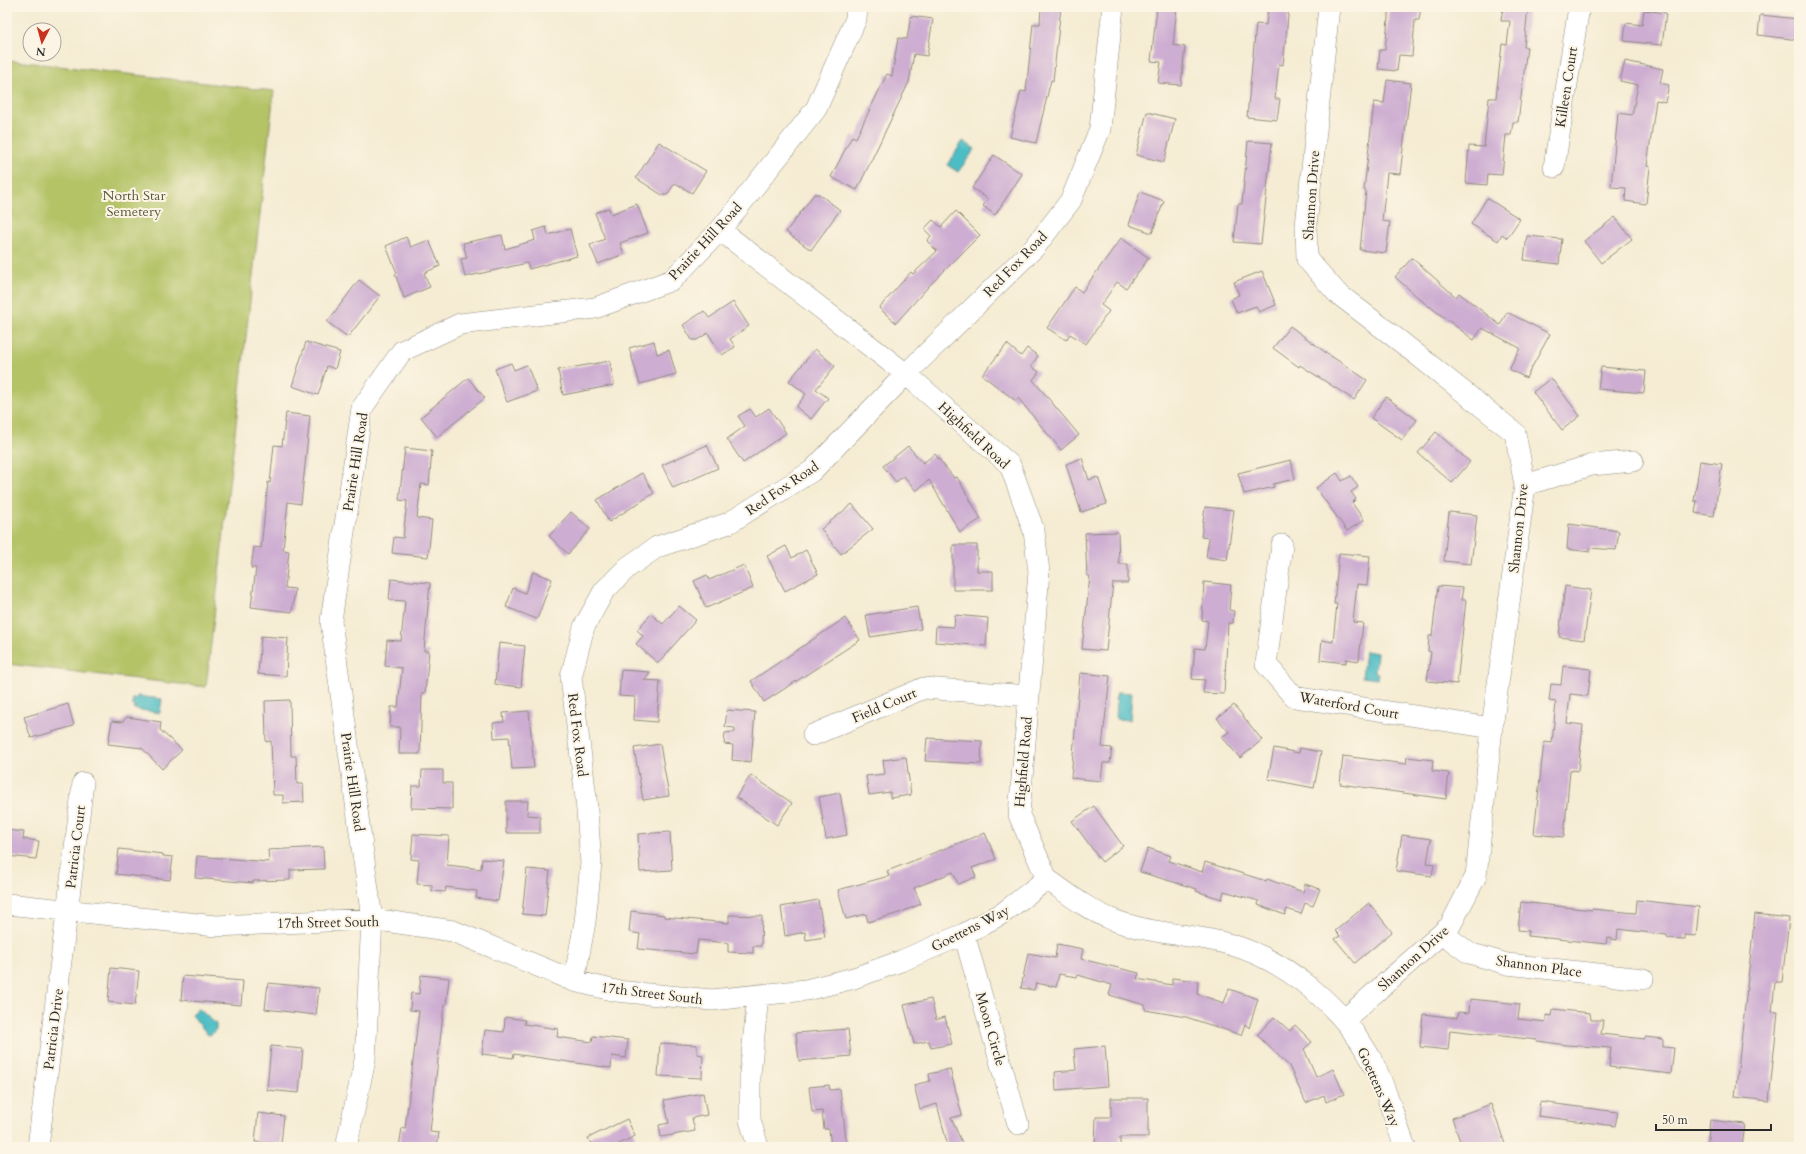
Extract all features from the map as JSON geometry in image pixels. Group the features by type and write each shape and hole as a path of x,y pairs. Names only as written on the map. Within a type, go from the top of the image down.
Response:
{"street":[{"name":"Prairie Hill Road","path":"346,1147 365,1060 372,919 331,621 362,408 402,351 460,324 595,308 672,280 720,230 816,109 856,19 857,7"},
{"name":"Red Fox Road","path":"574,981 585,922 591,863 586,798 571,677 584,627 604,591 628,567 657,547 729,523 812,471 906,374 1035,246 1071,200 1100,129 1113,7"},
{"name":"Shannon Drive","path":"1329,7 1306,226 1307,259 1337,293 1402,342 1515,433 1525,485 1492,728 1476,876 1450,926 1344,1020"},
{"name":"Killeen Court","path":"1554,167 1579,7"},
{"name":"Highfield Road","path":"720,230 906,374 1010,465 1034,531 1039,572 1018,815 1047,879"},
{"path":"1525,485 1592,465 1633,461"},
{"name":"Waterford Court","path":"1282,545 1266,664 1294,697 1492,728"},
{"name":"Field Court","path":"814,735 924,688 1029,696"},
{"name":"Patricia Court","path":"66,910 83,784"},
{"name":"Goettens Way","path":"758,996 806,990 854,978 901,961 964,934 1003,913 1047,879 1110,919 1136,927 1204,938 1233,945 1265,957 1290,972 1308,986 1344,1020 1367,1052 1384,1091 1405,1147"},
{"name":"17th Street South","path":"7,904 216,926 372,919 453,931 574,981 616,991 705,999 758,996"},
{"name":"Patricia Drive","path":"38,1147 66,910"},
{"name":"Shannon Place","path":"1442,933 1469,953 1507,964 1642,979"},
{"name":"Moon Circle","path":"964,934 1018,1124"},
{"path":"758,996 750,1074 750,1120 758,1147"}],"green space":[{"name":"North Star Semetery","path":"7,60 274,91 206,687 7,664"}],"water":[{"path":"963,141 975,149 958,172 947,165"},
{"path":"1365,651 1377,653 1375,672 1378,673 1377,679 1362,677"},
{"path":"1117,692 1132,693 1130,720 1116,719 1117,700 1115,700"},
{"path":"137,696 162,699 160,713 134,709 135,706 132,705 133,698 137,699"},
{"path":"199,1009 216,1024 216,1029 212,1034 208,1035 192,1015"}],"building":[{"path":"1041,7 1061,7 1053,81 1051,80 1036,143 1010,137 1021,91 1026,92 1033,24 1040,24"},
{"path":"1157,7 1177,7 1173,45 1185,47 1181,85 1158,83 1161,62 1151,61"},
{"path":"1268,7 1289,7 1283,65 1279,64 1275,99 1280,99 1277,120 1247,117 1256,24 1266,25"},
{"path":"1389,7 1421,7 1419,20 1415,20 1412,56 1399,55 1397,71 1378,69 1380,50 1385,50"},
{"path":"1503,7 1528,7 1524,47 1527,47 1518,122 1513,122 1511,135 1506,135 1502,175 1488,174 1487,185 1466,183 1469,146 1484,147 1489,98 1496,98 1502,44 1507,45 1510,21 1501,21"},
{"path":"1644,10 1666,13 1662,45 1624,41 1626,23 1642,25"},
{"path":"1760,15 1799,19 1799,40 1758,35"},
{"path":"911,16 933,19 927,56 914,54 909,82 857,190 831,177 852,136 856,138 887,74 892,76 898,38 907,39"},
{"path":"1625,61 1663,69 1660,83 1669,85 1665,102 1656,100 1647,166 1650,167 1646,204 1625,201 1626,188 1611,187 1618,113 1632,115 1638,85 1620,81"},
{"path":"1387,80 1411,83 1400,174 1387,173 1382,221 1390,222 1386,253 1360,250 1366,191 1364,190 1374,102 1384,103"},
{"path":"1147,112 1175,119 1164,162 1136,155"},
{"path":"1248,141 1272,143 1261,244 1234,242 1238,204 1242,204"},
{"path":"659,142 706,171 692,193 675,183 667,195 662,195 636,178"},
{"path":"994,155 1022,174 995,215 983,206 988,199 972,188"},
{"path":"1140,192 1164,201 1152,233 1129,225"},
{"path":"814,194 819,194 840,210 811,250 786,232"},
{"path":"1487,198 1520,219 1507,238 1502,234 1498,241 1471,224"},
{"path":"637,204 648,233 620,243 624,254 598,264 590,245 605,239 595,213 609,208 611,214"},
{"path":"956,211 980,235 928,287 896,323 879,308 911,272 913,274 937,251 927,241 931,236 924,229 933,220 941,227"},
{"path":"1615,217 1632,239 1601,263 1584,241"},
{"path":"546,227 548,235 570,229 577,256 529,269 527,263 465,277 461,259 467,258 463,243 502,235 505,249 535,240 533,231"},
{"path":"1527,236 1562,239 1559,264 1524,260"},
{"path":"406,237 411,247 429,240 440,266 424,273 430,287 404,298 395,274 397,273 386,246"},
{"path":"1121,238 1149,258 1126,288 1117,282 1101,305 1109,311 1086,344 1070,334 1066,340 1047,328 1075,287 1082,292"},
{"path":"1412,258 1456,297 1459,293 1500,325 1507,312 1550,334 1526,378 1509,369 1520,348 1482,328 1474,340 1429,307 1395,277"},
{"path":"1262,271 1276,305 1259,312 1256,306 1237,313 1231,299 1239,295 1234,282"},
{"path":"359,280 380,296 348,337 327,322"},
{"path":"733,302 749,326 730,339 735,347 722,355 708,333 697,340 692,340 683,325 704,311 709,318"},
{"path":"1290,326 1367,380 1354,400 1300,365 1299,367 1273,348"},
{"path":"654,341 657,354 669,350 676,374 640,384 629,348"},
{"path":"306,342 340,352 335,369 327,366 318,395 292,386"},
{"path":"1007,344 1021,356 1027,348 1038,356 1031,366 1039,372 1033,380 1079,435 1061,450 1018,398 1016,401 982,375"},
{"path":"815,349 835,366 816,389 828,398 811,419 796,407 806,394 789,381"},
{"path":"610,361 614,385 563,395 558,370"},
{"path":"511,363 514,370 527,365 537,391 507,402 495,369"},
{"path":"1601,367 1646,371 1644,393 1598,389"},
{"path":"468,378 485,398 437,437 421,417"},
{"path":"1551,378 1580,416 1562,430 1533,392"},
{"path":"1386,397 1417,420 1402,440 1371,418"},
{"path":"769,408 786,433 743,463 727,439 745,426 738,416 750,409 756,417"},
{"path":"286,413 310,416 301,504 288,502 283,550 289,551 285,588 295,589 292,612 251,607 256,568 251,568 254,547 261,548 268,482 270,483 274,445 282,446"},
{"path":"1436,432 1470,462 1452,483 1418,453"},
{"path":"707,445 718,468 673,488 662,465"},
{"path":"908,446 923,463 935,454 954,478 957,477 981,519 960,532 929,480 916,491 904,476 896,482 883,466"},
{"path":"405,448 432,451 429,485 421,484 417,518 432,520 428,557 392,553 394,537 403,538 407,501 399,500"},
{"path":"1082,458 1089,480 1098,477 1107,504 1081,512 1066,464"},
{"path":"1291,460 1295,479 1273,484 1274,487 1244,494 1238,473"},
{"path":"1700,461 1722,464 1714,516 1695,513 1697,501 1694,501"},
{"path":"642,473 654,493 609,522 597,500"},
{"path":"1337,473 1342,481 1351,476 1358,487 1351,492 1356,499 1352,503 1364,520 1347,531 1316,488"},
{"path":"852,504 873,529 841,554 821,529"},
{"path":"1205,507 1234,510 1227,560 1206,557 1209,538 1201,537"},
{"path":"571,512 590,529 568,554 549,536"},
{"path":"1449,512 1477,515 1471,564 1444,561"},
{"path":"1569,524 1619,531 1616,550 1590,548 1590,552 1567,549"},
{"path":"1118,532 1119,564 1128,564 1128,583 1113,583 1106,651 1082,649 1090,576 1087,576 1085,533"},
{"path":"953,545 977,545 977,571 993,571 993,590 953,590"},
{"path":"786,546 792,558 806,550 818,574 785,591 767,556"},
{"path":"1339,553 1370,556 1367,585 1357,584 1353,622 1363,623 1359,661 1346,659 1346,663 1320,660 1322,640 1333,642 1337,604 1334,604"},
{"path":"744,565 753,588 706,608 694,581 707,575 709,580"},
{"path":"533,572 552,579 537,619 506,607 513,588 525,593"},
{"path":"391,579 430,583 424,651 429,651 425,693 422,693 420,754 399,754 400,727 390,727 391,707 398,707 402,668 385,666 387,640 401,641 405,601 389,600"},
{"path":"1204,582 1231,585 1229,610 1234,611 1233,623 1228,623 1224,694 1203,693 1205,680 1192,679 1195,648 1205,649 1208,621 1202,620"},
{"path":"1438,586 1463,588 1461,600 1466,600 1457,684 1427,681 1431,652 1428,651 1429,636 1432,636"},
{"path":"1565,586 1591,590 1584,640 1559,637"},
{"path":"679,606 696,620 658,663 636,644 643,636 637,630 651,614 663,624"},
{"path":"917,607 921,629 870,637 866,615"},
{"path":"955,615 988,618 986,646 935,642 936,626 954,627"},
{"path":"845,618 860,640 764,702 751,681"},
{"path":"261,636 288,638 286,676 258,674"},
{"path":"499,643 525,646 521,687 495,684"},
{"path":"1563,666 1591,669 1588,696 1570,694 1567,723 1583,725 1578,771 1570,770 1564,837 1534,834 1544,742 1552,743 1556,702 1549,701 1551,684 1561,685"},
{"path":"621,670 650,672 644,680 660,681 657,722 634,720 635,697 619,696"},
{"path":"1080,673 1110,676 1102,747 1112,748 1110,763 1103,763 1101,781 1071,778"},
{"path":"290,700 291,756 296,756 297,784 303,784 304,802 283,803 283,795 273,795 271,741 266,742 265,701"},
{"path":"68,704 74,726 31,738 24,717"},
{"path":"1234,705 1262,740 1240,758 1222,737 1229,732 1217,718"},
{"path":"727,710 755,712 751,762 732,760 733,745 724,744 725,733 735,732 735,728 725,727"},
{"path":"529,711 534,768 512,769 509,737 494,738 493,723 504,722 503,713"},
{"path":"127,717 161,722 160,730 182,750 162,769 142,748 108,744 112,721 122,722"},
{"path":"927,738 982,741 981,764 925,761"},
{"path":"660,744 669,796 643,800 634,748"},
{"path":"1274,748 1299,753 1300,748 1321,752 1314,788 1268,779"},
{"path":"1343,756 1406,764 1407,757 1433,760 1432,771 1449,773 1446,799 1340,784"},
{"path":"906,757 911,795 890,798 890,792 869,795 866,776 885,774 883,760"},
{"path":"422,770 443,770 443,783 452,783 452,809 411,808 412,786 421,786"},
{"path":"751,775 792,803 777,825 736,797"},
{"path":"840,793 847,835 826,839 819,797"},
{"path":"506,801 528,801 527,815 540,816 540,833 506,833"},
{"path":"1094,806 1123,846 1102,862 1072,821"},
{"path":"7,830 24,832 23,839 39,841 36,859 7,856"},
{"path":"670,832 672,870 640,872 638,834"},
{"path":"985,833 996,859 972,868 976,877 958,884 953,872 914,888 921,904 899,913 868,922 866,914 846,919 838,890 889,876 887,871"},
{"path":"413,834 449,836 447,865 481,869 482,859 504,861 498,901 476,898 477,891 446,887 445,892 432,891 432,885 417,884 419,860 411,859"},
{"path":"1402,835 1431,839 1427,863 1434,864 1432,876 1396,871"},
{"path":"323,847 324,869 290,870 290,880 253,881 253,883 195,878 197,856 269,862 268,850"},
{"path":"1148,848 1171,856 1169,861 1202,872 1205,862 1266,881 1267,879 1303,892 1305,884 1320,889 1313,906 1305,903 1301,914 1287,909 1285,915 1258,905 1259,901 1224,891 1222,899 1196,891 1197,889 1140,872"},
{"path":"119,849 163,854 163,856 173,857 170,880 116,874"},
{"path":"527,869 550,871 545,916 522,914"},
{"path":"818,900 825,937 806,940 805,932 785,936 781,907"},
{"path":"1637,900 1699,907 1696,936 1685,935 1685,939 1667,938 1667,935 1618,929 1617,940 1607,938 1606,944 1528,936 1529,931 1518,930 1521,902 1592,910 1636,913"},
{"path":"1369,903 1392,932 1355,963 1335,939 1340,936 1335,931"},
{"path":"631,911 664,915 664,917 729,923 729,915 762,916 761,946 753,946 753,953 728,952 728,943 698,940 696,954 638,949 640,934 629,932"},
{"path":"1755,914 1789,918 1782,982 1775,982 1772,1012 1778,1012 1769,1101 1735,1097"},
{"path":"1057,944 1083,949 1081,959 1139,973 1137,979 1172,985 1172,978 1198,981 1197,994 1224,1003 1229,989 1258,999 1249,1028 1245,1024 1241,1035 1186,1017 1145,1010 1145,1005 1109,995 1112,985 1078,975 1077,977 1059,974 1056,987 1036,983 1034,990 1021,988 1028,953 1055,958"},
{"path":"111,968 139,971 135,1005 108,1002"},
{"path":"421,975 449,978 446,1005 444,1005 430,1132 439,1133 437,1147 399,1147 402,1128 405,1129 419,1011 410,1010 411,993 419,994"},
{"path":"183,976 243,981 241,1005 181,1000"},
{"path":"268,983 319,988 316,1015 265,1009"},
{"path":"931,999 936,1020 945,1017 952,1044 931,1048 929,1041 914,1044 904,1005"},
{"path":"1470,999 1520,1004 1518,1019 1546,1022 1546,1015 1552,1016 1553,1009 1590,1013 1591,1020 1603,1020 1601,1034 1645,1039 1645,1037 1663,1039 1663,1047 1674,1048 1671,1074 1609,1067 1611,1048 1567,1045 1450,1030 1448,1050 1420,1047 1423,1014 1457,1018 1458,1012 1469,1013"},
{"path":"505,1017 525,1020 524,1024 558,1029 557,1037 592,1042 593,1036 628,1040 626,1058 612,1056 611,1068 514,1054 513,1058 482,1054 485,1030 504,1032"},
{"path":"1274,1017 1290,1031 1295,1025 1312,1042 1304,1049 1316,1077 1333,1069 1344,1094 1326,1102 1324,1095 1306,1103 1289,1066 1257,1035"},
{"path":"848,1029 851,1056 799,1061 796,1033"},
{"path":"660,1043 697,1045 697,1054 703,1055 702,1078 658,1076"},
{"path":"271,1046 303,1049 299,1093 267,1090"},
{"path":"1105,1046 1108,1086 1056,1090 1055,1072 1076,1070 1074,1049"},
{"path":"950,1069 962,1115 951,1118 964,1147 948,1147 937,1104 920,1109 914,1085 930,1081 929,1074"},
{"path":"829,1085 830,1090 840,1089 847,1147 831,1147 829,1129 824,1129 822,1111 812,1112 809,1087"},
{"path":"703,1093 707,1115 692,1118 695,1131 661,1137 659,1125 669,1123 664,1100"},
{"path":"1111,1098 1148,1098 1148,1137 1120,1137 1120,1146 1095,1146 1096,1117 1111,1117"},
{"path":"1540,1102 1618,1112 1615,1126 1538,1116"},
{"path":"1491,1104 1506,1147 1462,1147 1452,1118"},
{"path":"258,1113 284,1116 281,1144 255,1142"},
{"path":"627,1119 635,1136 613,1147 593,1147 588,1138"},
{"path":"1710,1120 1745,1124 1742,1147 1707,1147"}]}
